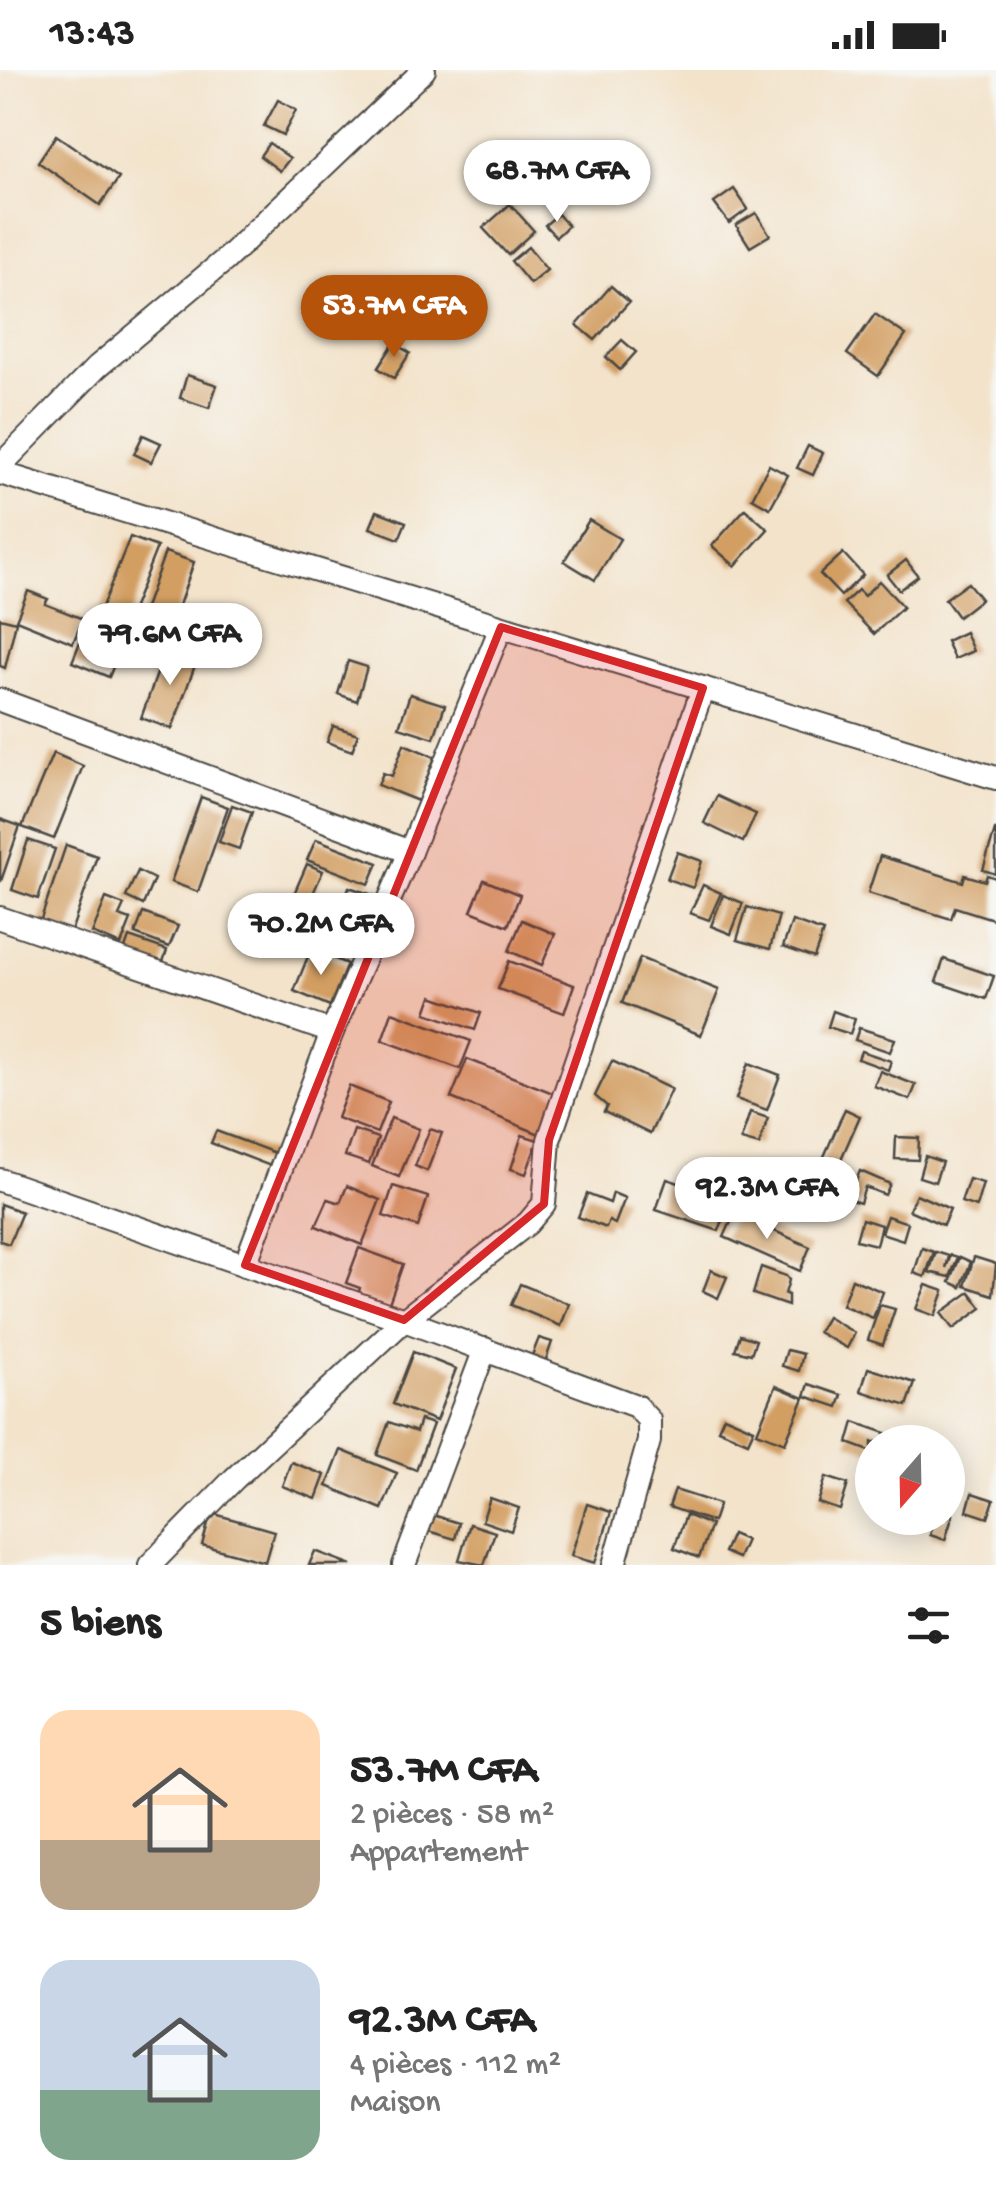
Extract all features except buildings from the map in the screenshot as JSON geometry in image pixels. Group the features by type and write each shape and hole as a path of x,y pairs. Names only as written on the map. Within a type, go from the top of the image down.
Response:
{"street":[{"path":"0,466 97,367 225,260 424,70"},
{"path":"0,473 996,778"},
{"path":"245,1264 332,1032 501,626"},
{"path":"150,1565 234,1479 404,1320 528,1223 544,1204 549,1140 703,688"},
{"path":"0,700 410,852"},
{"path":"0,918 332,1032"},
{"path":"0,1180 404,1320 636,1406 650,1420 649,1440 614,1565"},
{"path":"404,1565 485,1349"}],"highlighted area":[{"path":"501,627 703,688 549,1140 544,1204 404,1320 245,1265"}]}
